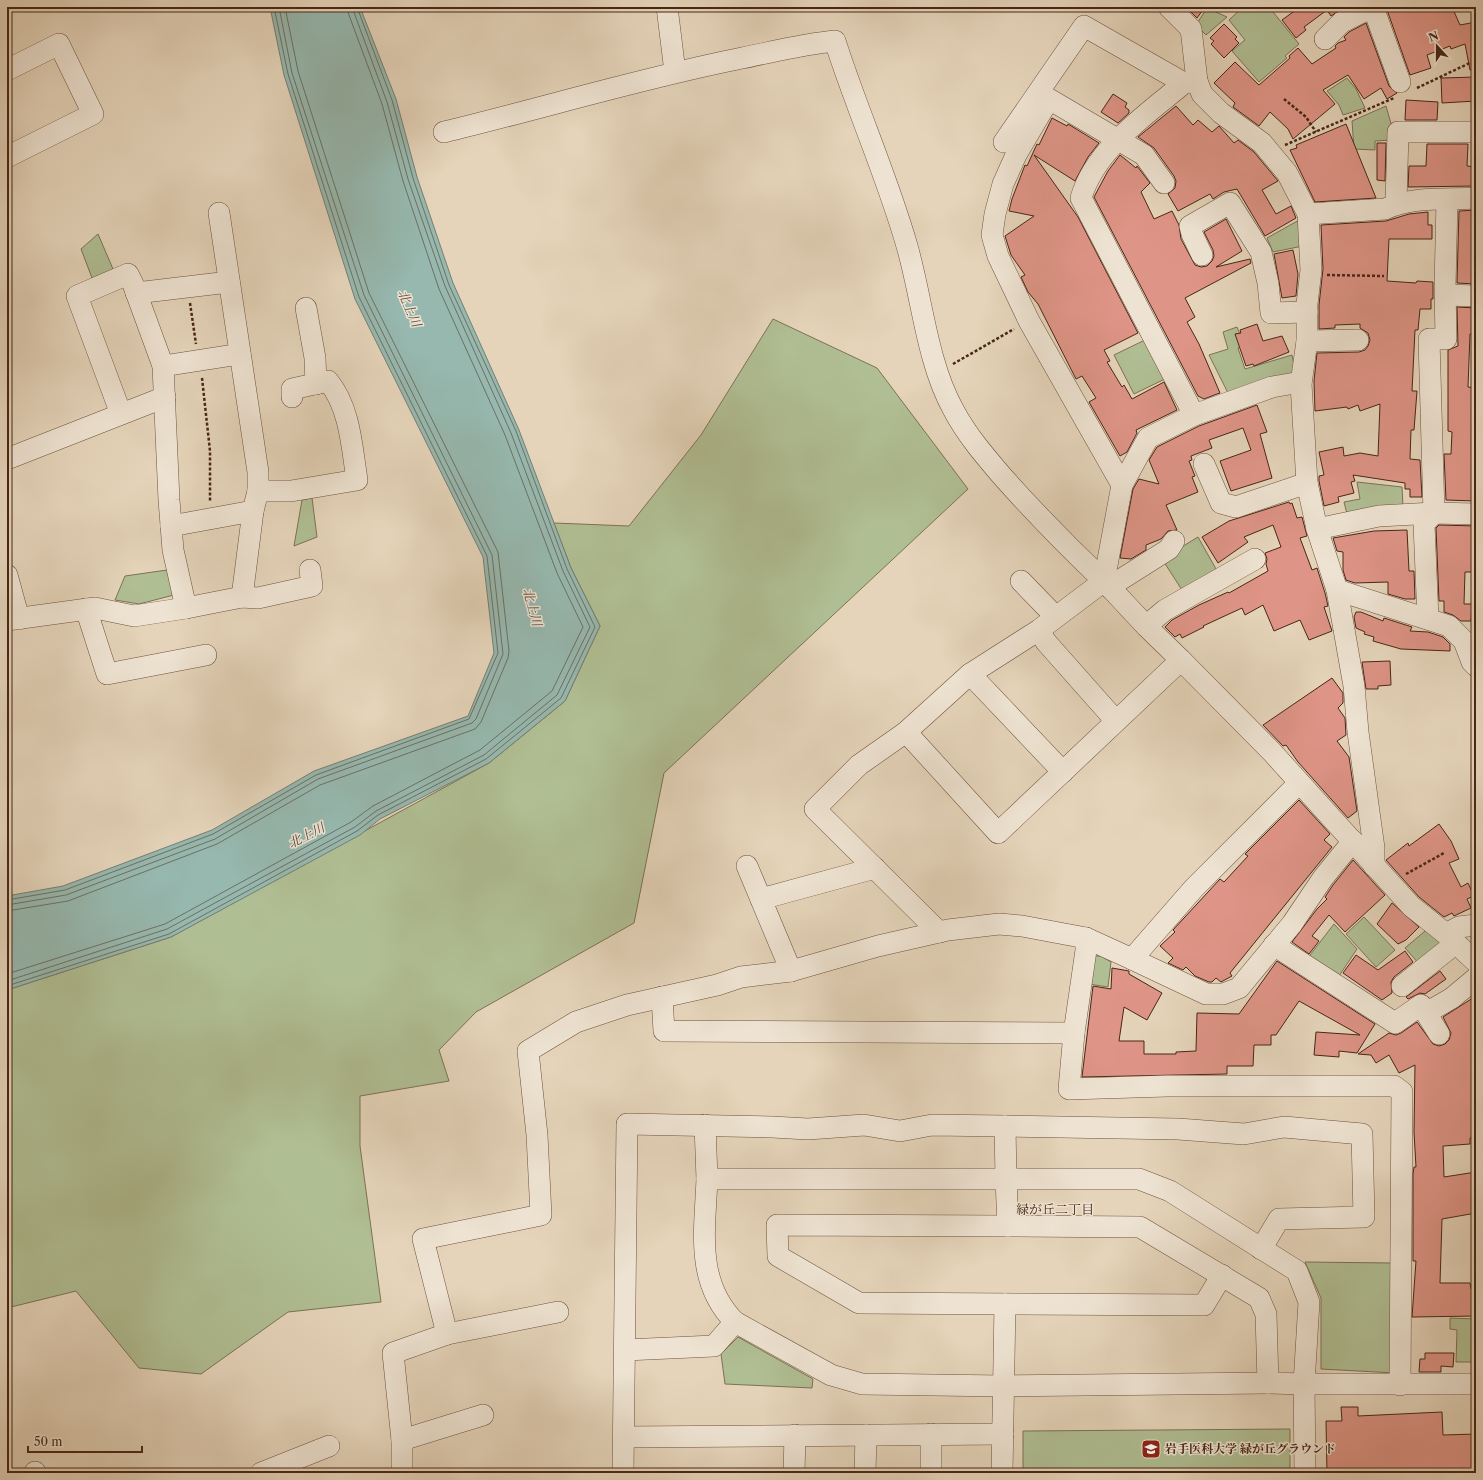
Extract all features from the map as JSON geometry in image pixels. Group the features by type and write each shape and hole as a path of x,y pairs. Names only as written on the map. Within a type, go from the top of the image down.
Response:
{"street":[{"path":"667,7 675,72"},
{"path":"1169,7 1191,29 1190,82"},
{"path":"1325,39 1342,22 1372,7 1404,90"},
{"path":"1004,142 1084,26 1190,82 1221,113 1262,143 1287,173 1308,214 1310,275 1307,312 1307,341 1301,382 1307,483 1317,529 1337,590 1354,686 1358,732 1374,848 1374,866"},
{"path":"444,132 534,110 675,72 770,52 834,41 852,95 886,178 907,245 937,373 953,410 979,450 1040,520 1106,584 1272,752 1411,906 1451,938 1476,962"},
{"path":"7,70 59,44 93,114 7,157"},
{"path":"1190,82 1117,139 1085,185 1081,198 1194,415"},
{"path":"1122,486 1029,321 998,256 992,235 995,214 1003,184 1016,155 1049,99 1144,155 1164,183"},
{"path":"1396,204 1398,132 1476,132"},
{"path":"1308,214 1385,209 1396,204 1410,201 1476,198"},
{"path":"1428,619 1424,524 1434,513 1428,339 1446,339 1447,295 1445,287 1447,200"},
{"path":"1202,255 1192,234 1190,226 1230,202 1261,252 1268,283 1271,313 1307,312"},
{"path":"219,214 258,472 258,491 242,597"},
{"path":"121,414 77,296 124,267 136,293 163,366 173,550 186,608"},
{"path":"136,293 229,282"},
{"path":"1447,295 1476,296"},
{"path":"306,308 315,358 316,384"},
{"path":"1307,341 1358,340"},
{"path":"163,366 240,354"},
{"path":"258,491 291,491 357,480 348,425 336,391 328,381 292,389 292,398"},
{"path":"1106,584 1122,486 1148,438 1194,415 1272,387 1301,382"},
{"path":"7,459 165,397"},
{"path":"1204,464 1221,503 1236,507 1307,483"},
{"path":"171,526 254,512"},
{"path":"1317,529 1379,516 1434,513 1476,514"},
{"path":"939,932 815,809 859,765 906,732 970,674 1039,630 1106,584 1169,548 1174,541"},
{"path":"1146,626 1165,610 1255,559"},
{"path":"7,575 13,620 95,608 134,616 242,597 258,598 312,586 310,570"},
{"path":"1021,581 1051,612 1058,616"},
{"path":"1337,590 1449,626 1464,640 1472,662 1476,666"},
{"path":"86,609 107,674 206,655"},
{"path":"1039,630 1046,642 1116,721"},
{"path":"906,732 998,833 1181,660"},
{"path":"970,674 1063,772"},
{"path":"1132,959 1194,888 1299,783"},
{"path":"447,1334 423,1239 541,1214 537,1135 528,1052 576,1022 627,1005 717,985 741,977 791,971 878,946 939,932 999,924 1022,926 1086,938 1206,994 1224,994 1239,988 1292,924 1323,878 1353,841"},
{"path":"747,866 791,971"},
{"path":"761,899 875,868"},
{"path":"1402,986 1451,938 1459,926 1476,925"},
{"path":"1086,938 1086,950 1074,1033 1069,1089 1167,1086 1394,1086 1402,1092 1400,1385"},
{"path":"1274,945 1395,1023 1421,1005 1440,1034"},
{"path":"1426,1013 1452,998 1476,978"},
{"path":"662,997 664,1031 1074,1033"},
{"path":"623,1473 627,1124 808,1129 864,1125 900,1131 932,1125 1005,1126 1178,1129 1244,1134 1284,1127 1362,1134 1364,1217 1279,1219 1261,1249"},
{"path":"706,1125 707,1179 704,1254 709,1283 722,1309 735,1322 831,1375 862,1384 1004,1386 1476,1384"},
{"path":"1005,1126 1008,1226"},
{"path":"707,1179 1139,1179 1170,1191 1296,1271 1309,1302 1304,1384 1305,1473"},
{"path":"1222,1275 1204,1305 859,1303 778,1256 777,1226 1140,1227 1222,1275 1259,1298 1266,1314 1268,1384"},
{"path":"1002,1473 1005,1304"},
{"path":"402,1473 402,1440 392,1353 447,1334 558,1312"},
{"path":"625,1350 714,1346 735,1322"},
{"path":"402,1440 483,1414"},
{"path":"931,1434 931,1473"},
{"path":"624,1436 1003,1434"},
{"path":"794,1473 795,1435"},
{"path":"865,1473 866,1435"},
{"path":"261,1473 284,1469 329,1446"}],"path":[{"path":"1269,151 1316,132 1404,90 1476,60"},
{"path":"1284,99 1306,117 1316,132"},
{"path":"1310,275 1384,276"},
{"path":"190,302 205,397 210,451 210,519"},
{"path":"937,373 1029,321"},
{"path":"1390,883 1444,853"}],"green space":[{"path":"1243,7 1269,7 1299,44 1285,56 1287,58 1259,82 1232,51 1245,40 1229,20"},
{"path":"1207,8 1227,17 1206,35 1196,25"},
{"path":"1347,78 1356,89 1365,108 1343,115 1339,105 1327,91"},
{"path":"1386,106 1392,127 1391,140 1375,141 1375,150 1354,149 1352,121"},
{"path":"1301,219 1303,246 1273,252 1267,238"},
{"path":"98,234 113,269 92,278 81,249"},
{"path":"773,319 877,368 968,489 664,773 634,923 476,1012 439,1050 449,1081 360,1096 360,1146 381,1302 288,1312 201,1374 139,1368 76,1291 7,1308 7,990 171,937 489,763 565,701 600,626 571,568 554,523 629,526 701,435"},
{"path":"1237,327 1244,344 1238,348 1245,369 1292,355 1295,370 1291,376 1229,395 1209,355 1228,349 1223,332"},
{"path":"1149,338 1169,377 1134,394 1114,355"},
{"path":"1357,482 1402,487 1403,507 1347,514 1344,502 1360,499"},
{"path":"312,498 317,537 294,546 302,500"},
{"path":"1198,537 1216,569 1182,590 1162,559"},
{"path":"167,570 174,595 139,604 115,600 125,576"},
{"path":"1364,917 1395,950 1376,967 1346,934"},
{"path":"1334,924 1357,949 1337,979 1307,959"},
{"path":"1431,926 1446,944 1421,966 1405,948"},
{"path":"1094,956 1101,956 1111,962 1108,987 1089,984"},
{"path":"1305,1262 1392,1263 1395,1373 1321,1369 1321,1298"},
{"path":"1450,1318 1476,1319 1476,1362 1456,1362 1457,1330 1450,1329"},
{"path":"738,1337 813,1379 812,1388 725,1384 721,1354"},
{"name":"岩手医科大学 緑が丘グラウンド","path":"1290,1429 1290,1473 1023,1473 1023,1431"}],"water":[{"name":"北上川","path":"270,7 360,7 396,99 417,177 453,283 519,430 571,568 600,626 565,701 489,763 380,819 360,835 171,937 7,990 7,896 63,886 212,830 314,771 468,716 494,653 483,557 355,299 284,75"}],"building":[{"path":"1186,7 1205,7 1197,18"},
{"path":"1300,7 1345,7 1331,16 1327,10 1304,27 1306,30 1296,38 1282,20"},
{"path":"1386,7 1452,7 1460,25 1476,22 1476,70 1470,70 1465,44 1451,49 1450,46 1427,55 1431,68 1410,75"},
{"path":"1366,23 1389,86 1397,93 1387,99 1381,88 1364,99 1348,75 1323,90 1335,104 1293,139 1288,129 1270,112 1259,126 1233,107 1235,103 1214,83 1235,62 1259,85 1290,58 1289,56 1298,48 1312,64 1336,48 1335,46 1338,43 1346,40 1344,37 1349,32"},
{"path":"1224,24 1237,37 1235,39 1239,43 1224,58 1211,44 1214,41 1210,38"},
{"path":"1476,77 1476,101 1442,103 1441,78"},
{"path":"1113,94 1127,103 1125,107 1129,110 1129,113 1118,123 1101,112"},
{"path":"1406,100 1438,102 1437,120 1405,120"},
{"path":"1176,106 1193,125 1198,120 1212,132 1219,126 1234,143 1238,140 1254,152 1278,181 1262,190 1276,214 1291,206 1296,218 1265,236 1237,189 1224,192 1213,199 1210,194 1178,211 1168,194 1175,188 1176,181 1174,176 1154,148 1138,137"},
{"path":"1052,118 1067,126 1068,124 1099,143 1088,157 1075,181 1034,155 1078,217 1138,333 1104,350 1110,361 1107,362 1122,387 1124,385 1132,399 1164,382 1177,410 1136,430 1137,433 1127,452 1120,456 1089,402 1096,398 1082,376 1076,379 1038,304 1028,292 1021,277 1025,275 1011,255 1005,236 1034,216 1009,211 1025,165 1027,166 1037,144 1039,145"},
{"path":"1346,124 1376,198 1315,202 1290,150 1297,148 1296,145"},
{"path":"1377,143 1386,143 1385,181 1377,180"},
{"path":"1427,144 1468,144 1467,166 1476,167 1476,186 1408,187 1409,166 1426,166"},
{"path":"1120,155 1136,168 1137,166 1150,183 1141,192 1154,219 1172,211 1179,225 1181,239 1195,265 1201,267 1207,266 1212,261 1214,256 1213,250 1204,232 1226,219 1242,251 1216,267 1250,259 1251,263 1185,298 1195,317 1187,322 1199,344 1220,393 1204,399 1198,396 1094,197 1108,171"},
{"path":"1476,210 1476,284 1457,283 1459,211"},
{"path":"1428,212 1428,225 1432,225 1432,239 1389,239 1387,281 1416,283 1417,281 1433,282 1433,299 1431,299 1431,309 1420,309 1418,330 1415,330 1412,391 1417,391 1414,430 1411,430 1410,459 1420,460 1422,497 1410,497 1410,489 1405,489 1405,483 1353,475 1355,481 1351,482 1354,493 1338,497 1339,502 1324,506 1319,476 1324,475 1319,452 1343,447 1344,456 1360,453 1378,456 1380,404 1360,411 1358,405 1348,409 1347,407 1315,411 1314,381 1317,353 1359,352 1365,350 1370,340 1368,333 1360,328 1360,324 1335,325 1335,328 1319,329 1319,305 1323,269 1321,225 1386,221 1409,214"},
{"path":"1293,250 1298,274 1296,296 1282,298 1274,254"},
{"path":"1457,307 1476,308 1476,334 1470,334 1468,387 1476,388 1476,501 1446,500 1444,454 1451,454 1452,432 1448,431 1448,350 1458,346"},
{"path":"1257,324 1263,341 1282,336 1289,352 1254,366 1253,364 1246,366 1235,334 1241,333 1240,330"},
{"path":"1257,405 1267,432 1260,434 1272,478 1231,491 1220,461 1251,450 1243,428 1209,440 1212,448 1191,456 1192,460 1189,461 1195,476 1192,477 1198,492 1166,505 1177,530 1168,531 1161,539 1146,545 1146,550 1131,559 1120,558 1133,489 1139,479 1159,484 1149,460 1157,447 1199,426"},
{"path":"1289,502 1290,504 1292,503 1297,518 1302,517 1307,536 1300,538 1312,570 1317,568 1328,606 1324,607 1332,631 1309,640 1300,620 1274,631 1263,605 1245,615 1242,608 1203,626 1204,627 1182,638 1180,634 1175,637 1165,627 1172,620 1199,605 1228,592 1229,593 1268,571 1265,553 1281,547 1273,525 1244,537 1248,542 1218,563 1202,537 1229,521"},
{"path":"1439,525 1476,526 1476,572 1465,572 1464,604 1472,604 1471,621 1461,621 1453,615 1444,612 1444,601 1439,601 1436,528"},
{"path":"1407,530 1409,571 1414,571 1415,599 1405,599 1388,594 1388,582 1355,583 1346,580 1343,570 1343,552 1337,551 1333,538 1374,531"},
{"path":"1356,612 1361,612 1383,621 1384,618 1412,627 1410,631 1428,632 1443,637 1450,644 1450,651 1401,649 1373,641 1374,637 1364,634 1365,632 1356,628 1354,617"},
{"path":"1390,661 1391,685 1378,686 1378,689 1366,689 1362,662"},
{"path":"1332,678 1343,693 1343,703 1338,708 1345,718 1346,735 1337,741 1349,757 1357,811 1348,818 1298,762 1286,745 1283,746 1263,725"},
{"path":"1299,800 1330,834 1324,840 1332,847 1230,973 1232,976 1221,982 1216,978 1212,982 1209,982 1195,976 1186,967 1183,970 1168,963 1173,958 1160,946 1175,932 1173,930 1220,879 1224,882 1248,856 1245,854"},
{"path":"1439,824 1451,841 1459,859 1449,863 1461,887 1468,883 1474,896 1467,899 1471,908 1454,916 1452,913 1444,917 1419,897 1386,860 1408,843 1409,846"},
{"path":"1353,860 1385,895 1345,932 1329,915 1312,936 1319,941 1309,954 1292,942 1317,909 1327,899 1325,897 1333,885"},
{"path":"1392,903 1419,927 1406,940 1398,944 1377,924"},
{"path":"1405,951 1413,962 1394,977 1391,982 1392,993 1382,1000 1343,973 1356,955 1378,970"},
{"path":"1277,961 1375,1024 1357,1053 1339,1051 1339,1057 1314,1055 1316,1032 1360,1035 1299,1001 1276,1035 1271,1035 1271,1045 1254,1045 1253,1066 1227,1066 1227,1074 1082,1077 1093,986 1111,989 1112,968 1129,971 1129,974 1162,993 1147,1020 1124,1007 1119,1041 1144,1041 1144,1054 1176,1054 1176,1052 1196,1051 1197,1013 1239,1014"},
{"path":"1440,971 1446,979 1425,994 1420,993 1408,999 1406,997"},
{"path":"1476,996 1476,1137 1470,1138 1470,1144 1443,1146 1444,1177 1476,1172 1476,1213 1442,1219 1440,1283 1470,1283 1471,1289 1476,1289 1476,1316 1412,1317 1416,1261 1413,1261 1413,1174 1414,1167 1416,1167 1414,1132 1415,1065 1399,1073 1389,1055 1376,1063 1371,1055 1358,1054 1389,1033 1396,1035 1417,1022 1433,1044 1439,1046 1445,1044 1449,1040 1451,1033 1443,1017"},
{"path":"1425,1353 1454,1353 1453,1367 1441,1366 1441,1372 1419,1372 1420,1359 1425,1359"},
{"path":"1341,1407 1358,1407 1358,1416 1442,1412 1443,1435 1476,1434 1476,1473 1327,1473 1326,1421 1342,1421"}],"place":[{"name":"岩手医科大学 緑が丘グラウンド","path":"1151,1449"}],"district":[{"name":"緑が丘二丁目","path":"1055,1209"}]}
